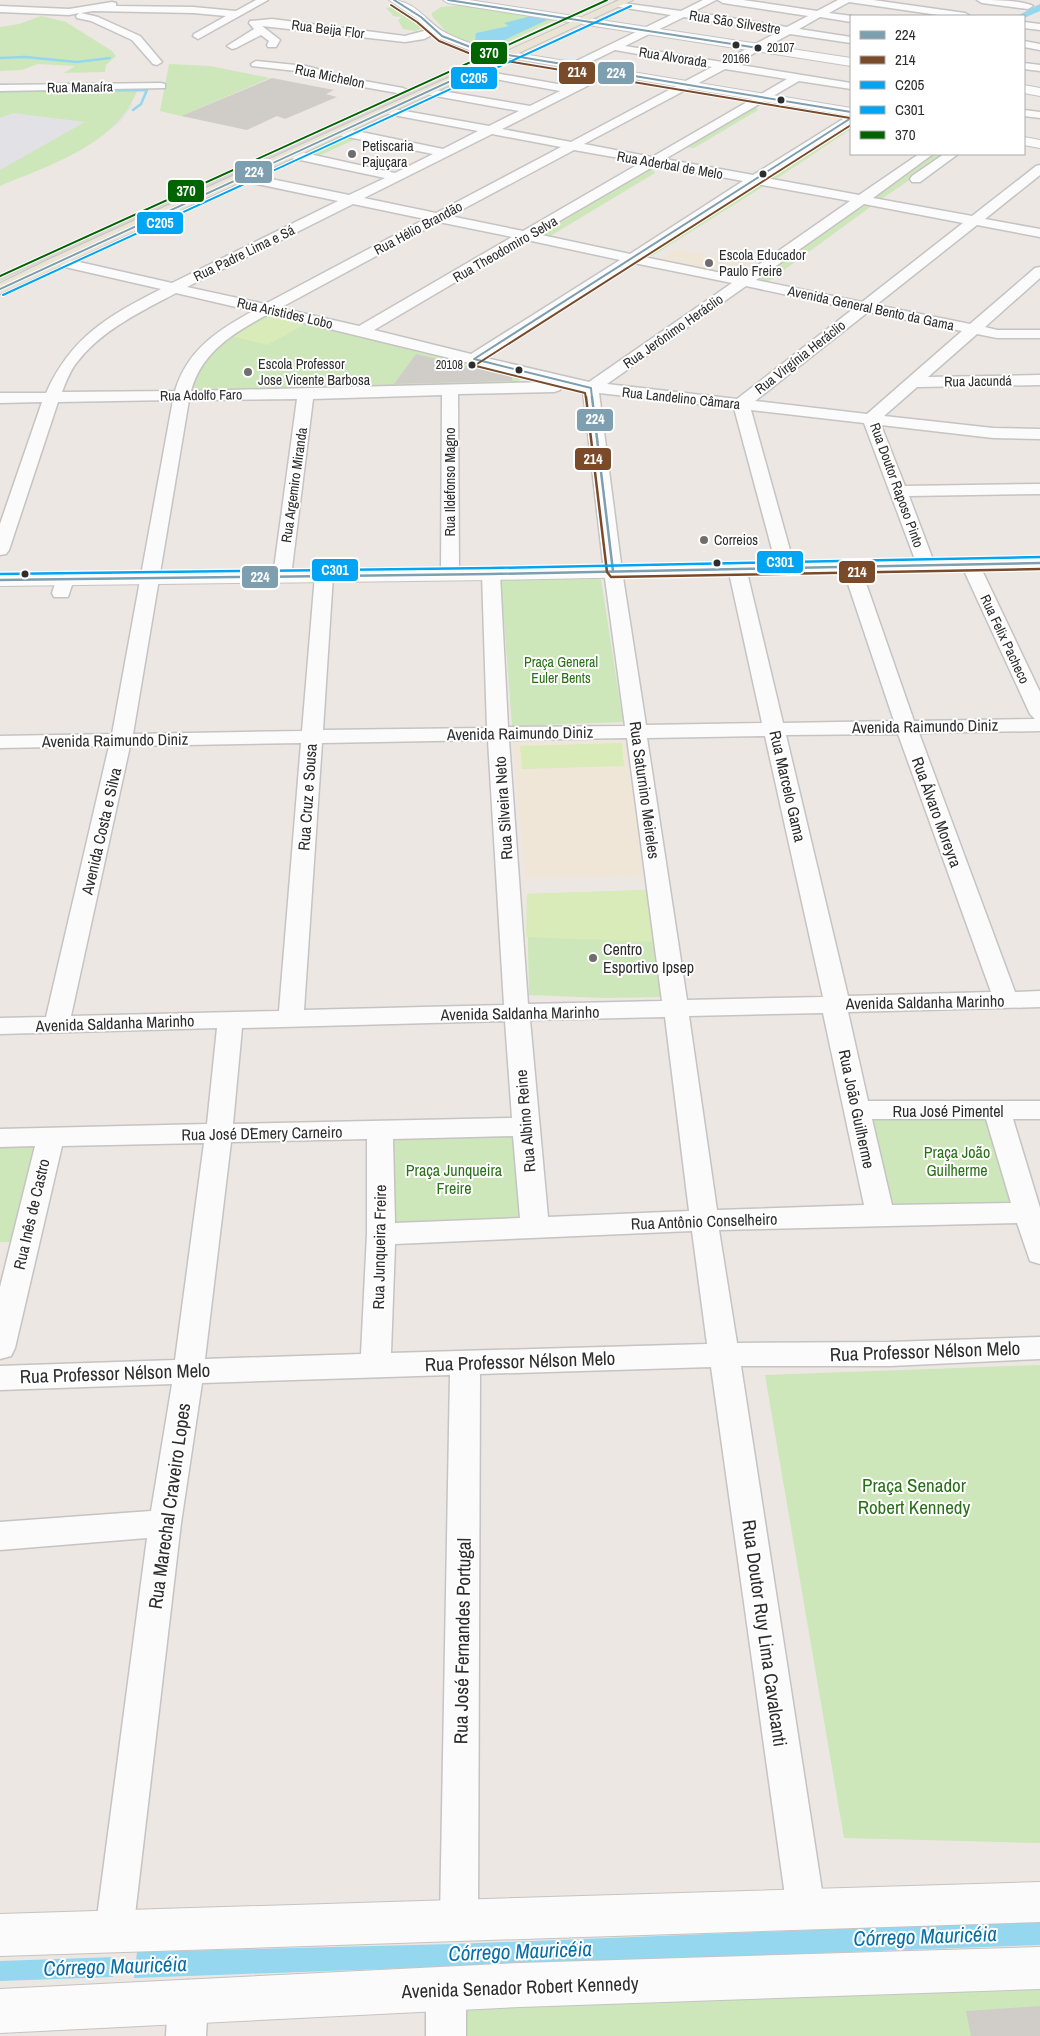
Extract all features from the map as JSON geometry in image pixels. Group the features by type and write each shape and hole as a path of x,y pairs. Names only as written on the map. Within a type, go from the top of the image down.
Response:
{"main road":[{"path":"0,276 403,91 607,0"},
{"path":"397,2 413,7 468,3 850,62"},
{"path":"397,2 421,16 435,31 456,43 489,52 687,84 760,99 850,112"},
{"path":"0,290 57,261 430,92 623,2"},
{"path":"435,31 429,17 436,6"},
{"path":"1025,89 1040,92"},
{"path":"1025,141 1040,144"},
{"path":"0,580 63,586 148,578 405,577 450,574 1040,563"},
{"path":"0,1935 1040,1902"},
{"name":"Avenida Senador Robert Kennedy","path":"0,2011 187,2018 446,1990 826,1974 1040,1968"}],"street":[{"path":"96,4 108,6 125,0"},
{"path":"163,21 177,10 198,0"},
{"path":"198,36 263,0"},
{"path":"574,66 711,0"},
{"path":"723,0 850,19"},
{"name":"Rua Hélio Brandão","path":"148,578 182,395 192,367 206,348 233,327 845,0"},
{"path":"852,0 958,15"},
{"path":"982,0 1025,14 1040,27"},
{"name":"Rua São Silvestre","path":"623,2 682,14 850,40"},
{"path":"69,12 96,4 237,14"},
{"path":"0,9 69,12 94,19 136,38 157,62"},
{"path":"232,46 281,12"},
{"name":"Rua Beija Flor","path":"260,26 405,39 420,37 435,31"},
{"name":"Rua Beija Flor","path":"260,26 275,40 272,45"},
{"path":"136,38 146,33"},
{"path":"1025,44 1040,47"},
{"name":"Rua Alvorada","path":"613,47 850,86"},
{"name":"Rua Michelon","path":"256,64 306,69 352,82 403,91"},
{"path":"1025,66 1040,68"},
{"name":"Rua Padre Lima e Sá","path":"0,550 61,376 80,352 100,334 130,312 174,288 398,178 609,71"},
{"path":"472,72 571,90"},
{"path":"453,96 496,77"},
{"path":"760,99 798,77"},
{"name":"Rua Manaíra","path":"0,88 161,86"},
{"path":"430,92 532,110"},
{"name":"Rua Theodomiro Selva","path":"362,331 528,236 650,163 676,150 694,151 707,144 760,112 762,109 760,99"},
{"name":"Rua Aderbal de Melo","path":"388,111 650,163 755,180 1040,233"},
{"path":"1025,113 1040,116"},
{"path":"474,359 850,119"},
{"path":"342,132 446,153"},
{"path":"651,261 774,184 850,133"},
{"path":"316,160 369,137"},
{"path":"291,154 398,178"},
{"name":"Rua Jerônimo Heráclio","path":"586,387 744,281 926,155"},
{"path":"865,215 951,155"},
{"name":"Rua Theodomiro Selva","path":"572,224 656,173 650,163"},
{"name":"Rua Virgínia Heráclio","path":"786,568 741,404 1040,169"},
{"name":"Avenida General Bento da Gama","path":"242,177 997,334 1040,334"},
{"name":"Rua Theodomiro Selva","path":"546,240 560,231"},
{"name":"Rua Aristides Lobo","path":"57,261 362,331 586,387"},
{"name":"Rua Doutor Raposo Pinto","path":"926,565 900,491 871,418 915,382 972,329 1040,271"},
{"path":"764,286 780,275"},
{"path":"1018,290 1040,290"},
{"name":"Rua Aristides Lobo","path":"512,368 531,382 524,388 517,389"},
{"name":"Rua Jacundá","path":"915,382 1040,380"},
{"name":"Rua Adolfo Faro","path":"0,398 306,394 586,387"},
{"name":"Rua Landelino Câmara","path":"586,387 993,433 1040,434"},
{"name":"Rua Saturnino Meireles","path":"586,387 676,1009 704,1220"},
{"name":"Rua Ildefonso Magno","path":"450,391 450,574"},
{"name":"Rua Argemiro Miranda","path":"282,576 306,394"},
{"path":"900,491 1040,489"},
{"name":"Rua Felix Pacheco","path":"970,564 1040,714"},
{"name":"Rua Álvaro Moreyra","path":"851,566 906,727 1006,1000"},
{"name":"Rua Marcelo Gama","path":"737,568 835,1004"},
{"name":"Rua Silveira Neto","path":"491,574 492,645 516,1013"},
{"name":"Rua Cruz e Sousa","path":"291,1018 324,576"},
{"name":"Avenida Costa e Silva","path":"57,1024 121,741 148,578"},
{"name":"Avenida Raimundo Diniz","path":"14,742 1040,725"},
{"name":"Avenida Saldanha Marinho","path":"0,1026 57,1024 173,1014 230,1020 398,1011 516,1013 1040,999"},
{"name":"Rua João Guilherme","path":"835,1004 856,1110 880,1214"},
{"name":"Rua Albino Reine","path":"516,1013 524,1127 536,1229"},
{"name":"Rua Marechal Craveiro Lopes","path":"114,1932 165,1523 189,1370 230,1020"},
{"name":"Rua José Pimentel","path":"856,1110 1040,1110"},
{"path":"997,1111 1040,1254"},
{"name":"Rua José D´Emery Carneiro","path":"0,1138 524,1127"},
{"name":"Rua Junqueira Freire","path":"376,1364 381,1234 380,1130"},
{"name":"Rua Inês de Castro","path":"0,1348 12,1249 50,1138"},
{"name":"Rua Antônio Conselheiro","path":"381,1234 880,1214 1027,1213"},
{"name":"Rua Doutor Ruy Lima Cavalcanti","path":"704,1220 806,1910"},
{"name":"Rua Professor Nélson Melo","path":"0,1378 376,1364 724,1355 890,1354 1040,1348"},
{"name":"Rua José Fernandes Portugal","path":"458,1919 465,1363"},
{"path":"0,1536 165,1523"},
{"path":"446,1990 446,2036"}],"shaded area":[{"path":"492,57 0,281 0,279 12,273 109,228"},
{"path":"0,89 133,104 121,121 94,141 0,186"},
{"name":"Escola Educador Paulo Freire","path":"677,249 756,265 738,276 661,259"},
{"path":"625,741 643,876 525,878 513,743"}],"green space":[{"path":"401,5 406,9 405,11 424,27 415,31 403,29 398,20 402,17 392,16 386,8"},
{"path":"460,5 557,19 497,47 491,47 466,42 449,35 432,16 432,13 441,7"},
{"path":"41,16 66,22 112,51 116,56 106,65 105,72 64,73 75,66 38,64 22,70 0,71 0,27 19,24"},
{"path":"169,64 210,66 270,78 181,116 160,111"},
{"path":"474,74 485,76 485,79 455,93 440,89"},
{"path":"138,88 129,107 115,124 99,138 61,161 0,186 0,170 85,122 13,113 0,118 0,89"},
{"path":"754,103 758,110 694,148 683,147"},
{"path":"850,120 850,130 776,179 765,178"},
{"path":"341,134 358,138 316,157 299,153"},
{"path":"928,155 947,155 880,200 866,198"},
{"path":"649,166 655,173 547,238 533,235"},
{"path":"752,184 764,186 652,256 644,254"},
{"path":"861,203 873,205 765,284 749,281"},
{"path":"262,315 273,315 508,372 523,378 512,385 196,389 190,387 208,349"},
{"path":"270,316 304,325 267,345 232,336"},
{"name":"Praça General Euler Bents","path":"601,579 623,722 512,726 501,580"},
{"path":"622,743 624,766 522,769 520,746"},
{"path":"648,890 665,997 603,998 529,995 527,894"},
{"path":"648,890 656,942 526,937 527,894"},
{"name":"Praça João Guilherme","path":"993,1114 1020,1210 883,1206 863,1116"},
{"name":"Praça Junqueira Freire","path":"517,1133 525,1224 385,1227 386,1135"},
{"path":"0,1145 41,1145 16,1242 0,1242"},
{"name":"Praça Senador Robert Kennedy","path":"1040,1365 1040,1843 844,1838 765,1375"},
{"path":"1040,1978 1040,2036 455,2036 455,2006"}],"water":[{"path":"531,16 549,19 496,44 475,41 476,33 509,26 504,23"},
{"path":"1040,1921 1040,1945 134,1978 137,1952 454,1944"},
{"path":"115,1957 113,1977 0,1981 0,1961"}],"building":[{"path":"272,78 334,90 326,94 337,97 285,119 277,116 247,130 181,116"},
{"path":"416,354 512,377 512,381 394,384"},
{"path":"1040,2006 1040,2036 971,2036 966,2011"}],"waterway":[{"path":"397,6 424,28"},
{"path":"1024,15 1040,7"},
{"path":"0,58 25,57 77,62 110,58"},
{"path":"0,91 147,90 141,104 133,110"},
{"name":"Córrego Mauricéia","path":"106,1966 144,1965"}],"transit line":[{"name":"224","path":"394,0 421,17 442,36 478,50 850,112"},
{"name":"224","path":"448,0 758,48"},
{"name":"370","path":"0,276 607,0"},
{"name":"214","path":"391,5 417,22 439,41 476,56 850,118"},
{"name":"C205","path":"3,295 631,6"},
{"name":"224","path":"0,289 507,55"},
{"name":"224","path":"474,359 850,119"},
{"name":"214","path":"477,364 850,126"},
{"name":"224","path":"474,359 591,388 613,571"},
{"name":"214","path":"472,365 585,393 607,572 611,577 1040,569"},
{"name":"C301","path":"0,574 491,568 1040,557"},
{"name":"224","path":"0,580 491,574 1040,563"}],"place":[{"name":"20166","path":"736,45"},
{"name":"20107","path":"758,48"},
{"name":"Petiscaria Pajuçara","path":"352,154"},
{"name":"Escola Educador Paulo Freire","path":"709,263"},
{"name":"20108","path":"472,365"},
{"name":"Escola Professor Jose Vicente Barbosa","path":"248,372"},
{"name":"Correios","path":"704,540"},
{"name":"Centro Esportivo Ipsep","path":"593,958"}]}
